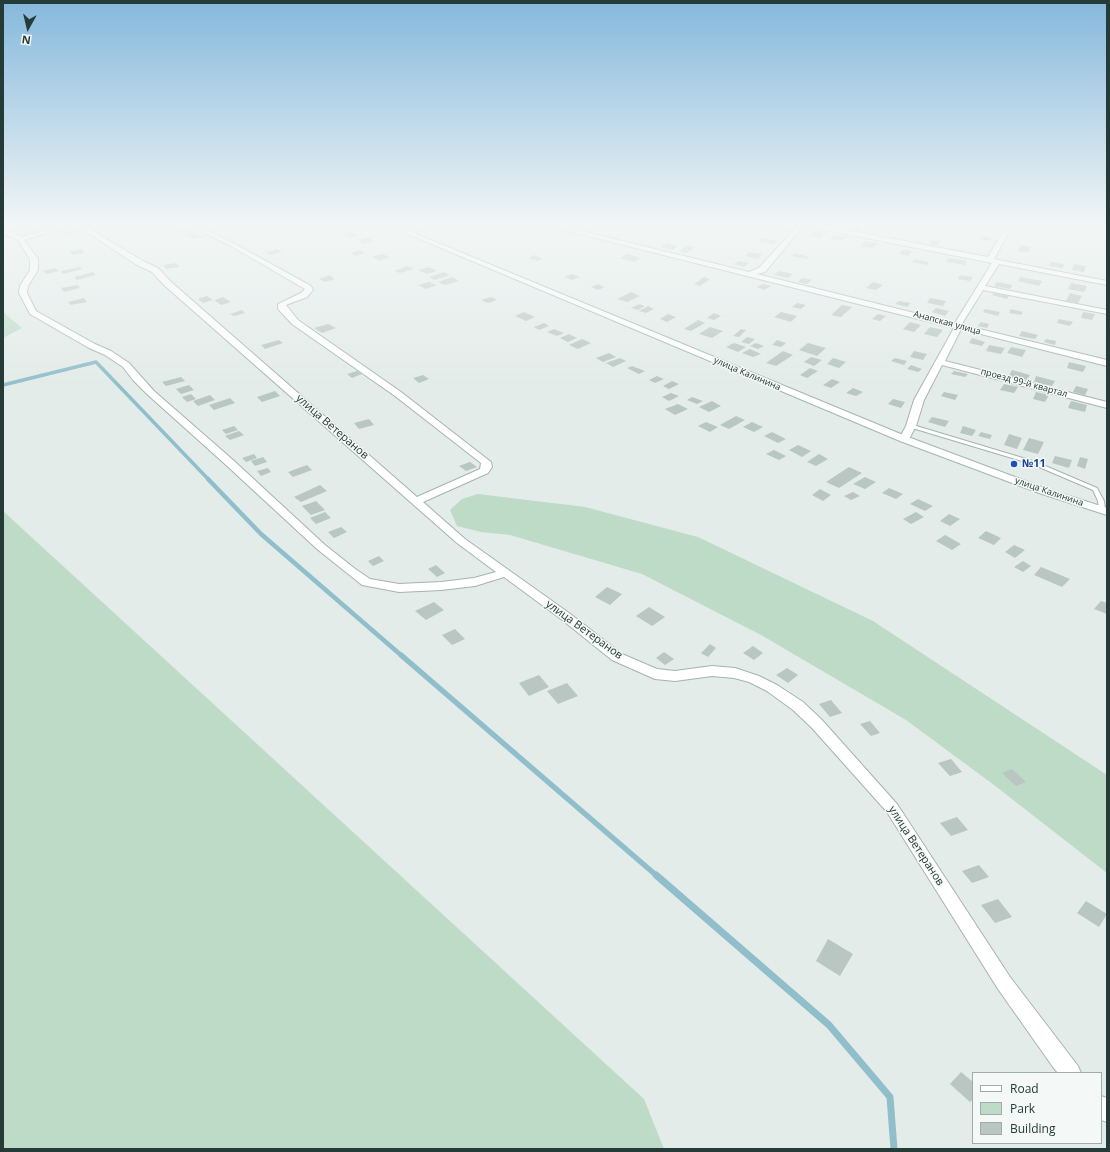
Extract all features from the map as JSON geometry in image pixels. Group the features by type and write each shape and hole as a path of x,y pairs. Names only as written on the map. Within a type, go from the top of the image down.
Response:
{"street":[{"path":"28,280 24,286 23,293 33,312 92,346 108,353 126,365 151,393 229,462 321,547 366,582 399,588 441,586 475,582 505,573"},
{"name":"улица Ветеранов","path":"163,280 461,541 565,616 617,657 655,674 674,676 712,671 735,673 754,679 772,688 798,706 817,724 892,808 1004,983 1070,1072"},
{"path":"294,280 309,290 304,295 282,304 281,307 295,322 398,394 486,462 487,467 484,471 416,501"},
{"name":"улица Калинина","path":"521,280 904,439 1043,491 1105,511"},
{"name":"Анапская улица","path":"773,280 1107,363"},
{"path":"904,439 911,426 919,400 959,326 959,322 984,280"},
{"path":"1091,280 1107,283"},
{"path":"981,286 1107,312"},
{"name":"проезд 99-й квартал","path":"940,362 1107,405"}],"lane":[{"path":"911,426 1034,463 1095,488 1102,501 1105,511"}],"green space":[{"path":"3,312 22,328 3,338"},
{"path":"478,494 585,507 698,537 873,621 1107,775 1107,873 994,785 906,720 761,635 642,574 510,535 481,532 457,526 450,510 462,499"},
{"path":"3,511 644,1099 664,1149 3,1149"}],"building":[{"path":"321,280 332,280 325,282"},
{"path":"444,280 459,281 445,285 438,282"},
{"path":"700,280 709,280 700,286 694,284"},
{"path":"800,280 812,280 807,284 798,282"},
{"path":"1035,280 1042,281 1039,286 1018,281"},
{"path":"429,282 437,285 426,289 418,285"},
{"path":"873,282 883,285 876,290 866,288"},
{"path":"997,282 1013,285 1010,289 994,286"},
{"path":"1071,283 1087,286 1084,292 1068,289"},
{"path":"598,284 605,287 598,290 591,287"},
{"path":"763,284 771,286 764,290 757,287"},
{"path":"77,285 80,288 64,292 61,288"},
{"path":"631,292 640,296 627,302 617,299"},
{"path":"994,293 1009,296 1007,299 992,295"},
{"path":"1070,293 1082,296 1078,303 1066,301"},
{"path":"207,296 213,300 203,303 198,299"},
{"path":"223,297 231,302 221,305 214,300"},
{"path":"491,297 497,300 488,303 481,300"},
{"path":"84,298 87,302 71,305 68,302"},
{"path":"930,298 946,301 943,306 927,303"},
{"path":"899,301 911,303 907,307 895,304"},
{"path":"797,303 806,305 801,309 792,307"},
{"path":"639,304 645,306 638,310 631,308"},
{"path":"842,305 852,307 841,317 831,315"},
{"path":"648,306 654,309 646,313 639,311"},
{"path":"936,308 949,311 945,316 932,312"},
{"path":"985,309 1000,312 998,316 983,312"},
{"path":"1011,309 1023,312 1021,315 1009,313"},
{"path":"242,310 245,313 234,316 230,314"},
{"path":"524,312 535,317 526,321 515,316"},
{"path":"781,312 797,316 791,322 774,317"},
{"path":"1083,312 1095,314 1092,320 1081,318"},
{"path":"714,313 721,316 714,320 707,318"},
{"path":"668,314 676,317 667,322 660,319"},
{"path":"878,314 886,316 880,321 872,319"},
{"path":"1059,319 1073,322 1070,326 1057,323"},
{"path":"698,320 705,323 691,331 684,329"},
{"path":"910,322 921,325 914,332 903,329"},
{"path":"981,322 989,324 987,328 978,326"},
{"path":"544,323 549,326 539,330 534,327"},
{"path":"328,324 336,328 322,333 314,328"},
{"path":"710,327 723,331 712,338 699,334"},
{"path":"930,327 943,330 937,337 924,334"},
{"path":"554,329 564,333 557,336 547,332"},
{"path":"741,329 746,330 739,337 733,336"},
{"path":"1022,331 1038,335 1035,339 1019,336"},
{"path":"569,334 577,338 568,342 560,338"},
{"path":"747,337 755,339 749,344 741,342"},
{"path":"972,338 985,342 982,346 969,343"},
{"path":"582,339 591,343 578,349 569,345"},
{"path":"1046,339 1056,341 1055,345 1044,342"},
{"path":"279,340 283,343 265,349 261,345"},
{"path":"777,340 786,343 781,347 772,345"},
{"path":"734,343 746,347 738,352 726,347"},
{"path":"756,343 764,346 758,349 750,346"},
{"path":"808,343 826,348 817,356 799,350"},
{"path":"989,345 1005,348 1001,354 986,351"},
{"path":"1011,347 1026,350 1022,357 1007,353"},
{"path":"750,349 761,354 753,357 742,353"},
{"path":"783,351 793,355 776,366 766,363"},
{"path":"914,351 927,354 923,360 910,357"},
{"path":"609,353 616,357 603,362 596,358"},
{"path":"811,357 822,360 814,366 804,362"},
{"path":"620,358 626,361 613,367 606,363"},
{"path":"833,358 846,362 839,368 827,364"},
{"path":"895,358 907,361 904,365 891,361"},
{"path":"1069,362 1086,366 1083,372 1067,368"},
{"path":"911,365 922,369 918,372 907,369"},
{"path":"632,366 645,371 639,374 627,368"},
{"path":"810,368 818,371 807,378 800,375"},
{"path":"1012,370 1030,375 1027,380 1009,376"},
{"path":"357,371 362,374 352,378 347,374"},
{"path":"954,371 968,374 965,377 951,374"},
{"path":"423,375 429,379 419,383 413,378"},
{"path":"657,376 664,379 655,383 649,380"},
{"path":"1036,376 1055,381 1052,386 1034,382"},
{"path":"181,377 185,381 166,386 162,382"},
{"path":"832,379 840,382 831,388 823,385"},
{"path":"672,381 679,384 669,389 663,386"},
{"path":"1004,384 1018,387 1014,393 1000,390"},
{"path":"189,385 194,390 181,394 176,389"},
{"path":"1076,386 1088,389 1085,395 1073,392"},
{"path":"853,388 863,392 856,396 846,393"},
{"path":"275,391 280,396 262,402 257,397"},
{"path":"944,392 958,395 955,400 941,396"},
{"path":"1036,392 1049,395 1045,402 1033,399"},
{"path":"671,393 679,396 669,401 662,397"},
{"path":"191,394 196,399 187,402 182,397"},
{"path":"210,395 215,400 198,406 193,401"},
{"path":"692,397 703,401 697,404 687,400"},
{"path":"230,398 235,403 214,410 209,405"},
{"path":"893,399 905,402 901,408 888,404"},
{"path":"712,401 721,406 709,412 699,407"},
{"path":"1071,401 1087,405 1085,412 1068,408"},
{"path":"678,404 688,409 675,415 665,409"},
{"path":"736,416 745,420 729,429 720,425"},
{"path":"932,417 949,421 945,427 928,422"},
{"path":"369,419 374,425 359,429 354,423"},
{"path":"706,422 718,427 710,432 698,426"},
{"path":"752,422 763,427 754,432 743,427"},
{"path":"234,426 238,430 226,434 222,430"},
{"path":"963,426 976,430 972,436 960,433"},
{"path":"239,431 244,435 230,440 225,436"},
{"path":"772,432 786,439 778,443 764,436"},
{"path":"981,432 992,435 990,439 978,436"},
{"path":"1009,434 1022,438 1017,449 1004,445"},
{"path":"1029,438 1044,442 1038,454 1023,450"},
{"path":"798,445 811,451 802,457 789,450"},
{"path":"774,450 786,456 779,460 766,454"},
{"path":"254,454 257,458 246,462 242,458"},
{"path":"819,454 828,459 816,466 807,462"},
{"path":"1055,456 1072,460 1069,468 1052,463"},
{"path":"263,457 267,462 255,466 251,461"},
{"path":"1080,457 1088,459 1085,469 1077,466"},
{"path":"470,462 477,467 466,471 459,466"},
{"path":"307,465 312,470 293,477 288,472"},
{"path":"849,467 862,473 839,488 826,482"},
{"path":"268,468 271,472 261,476 257,471"},
{"path":"865,477 876,482 865,489 853,484"},
{"path":"320,485 327,491 301,502 294,497"},
{"path":"889,488 903,494 896,499 882,493"},
{"path":"820,489 831,495 823,501 812,495"},
{"path":"853,492 860,496 851,500 844,496"},
{"path":"918,499 933,506 925,511 910,504"},
{"path":"316,501 325,510 311,515 302,506"},
{"path":"325,512 331,518 316,524 310,518"},
{"path":"916,512 924,517 911,524 903,519"},
{"path":"949,514 960,519 950,526 940,521"},
{"path":"341,527 347,532 334,538 328,532"},
{"path":"986,531 1001,538 994,545 978,538"},
{"path":"945,535 961,544 952,550 936,541"},
{"path":"1014,545 1025,550 1015,558 1005,552"},
{"path":"379,556 384,561 373,566 368,561"},
{"path":"1023,561 1031,566 1023,572 1014,567"},
{"path":"436,565 445,573 437,577 428,569"},
{"path":"1041,567 1070,579 1062,587 1034,575"},
{"path":"607,587 622,594 610,605 595,597"},
{"path":"1101,601 1107,603 1107,614 1094,609"},
{"path":"434,602 444,610 426,620 415,611"},
{"path":"649,607 665,617 652,626 636,616"},
{"path":"455,629 465,639 452,645 442,635"},
{"path":"710,644 716,648 708,657 701,653"},
{"path":"753,646 763,653 754,660 743,653"},
{"path":"664,652 674,659 665,665 656,658"},
{"path":"787,668 798,675 788,683 776,675"},
{"path":"539,675 549,687 529,696 519,683"},
{"path":"567,683 578,696 558,704 547,691"},
{"path":"831,700 842,713 830,717 819,704"},
{"path":"870,721 880,733 871,736 860,724"},
{"path":"951,759 962,772 950,776 938,763"},
{"path":"1012,769 1026,782 1016,786 1002,773"},
{"path":"957,817 968,830 951,836 940,823"},
{"path":"979,865 989,877 972,883 962,871"},
{"path":"998,899 1012,917 995,923 981,905"},
{"path":"1086,901 1107,914 1099,927 1077,913"},
{"path":"828,939 853,954 840,976 816,961"},
{"path":"961,1072 972,1081 972,1100 970,1102 950,1084"}],"waterway":[{"path":"3,385 96,362 209,480"},
{"path":"208,479 261,534 402,656"},
{"path":"401,655 657,876"},
{"path":"656,875 829,1025 890,1097 894,1149"}],"place":[{"name":"№11","path":"1014,464"}]}
